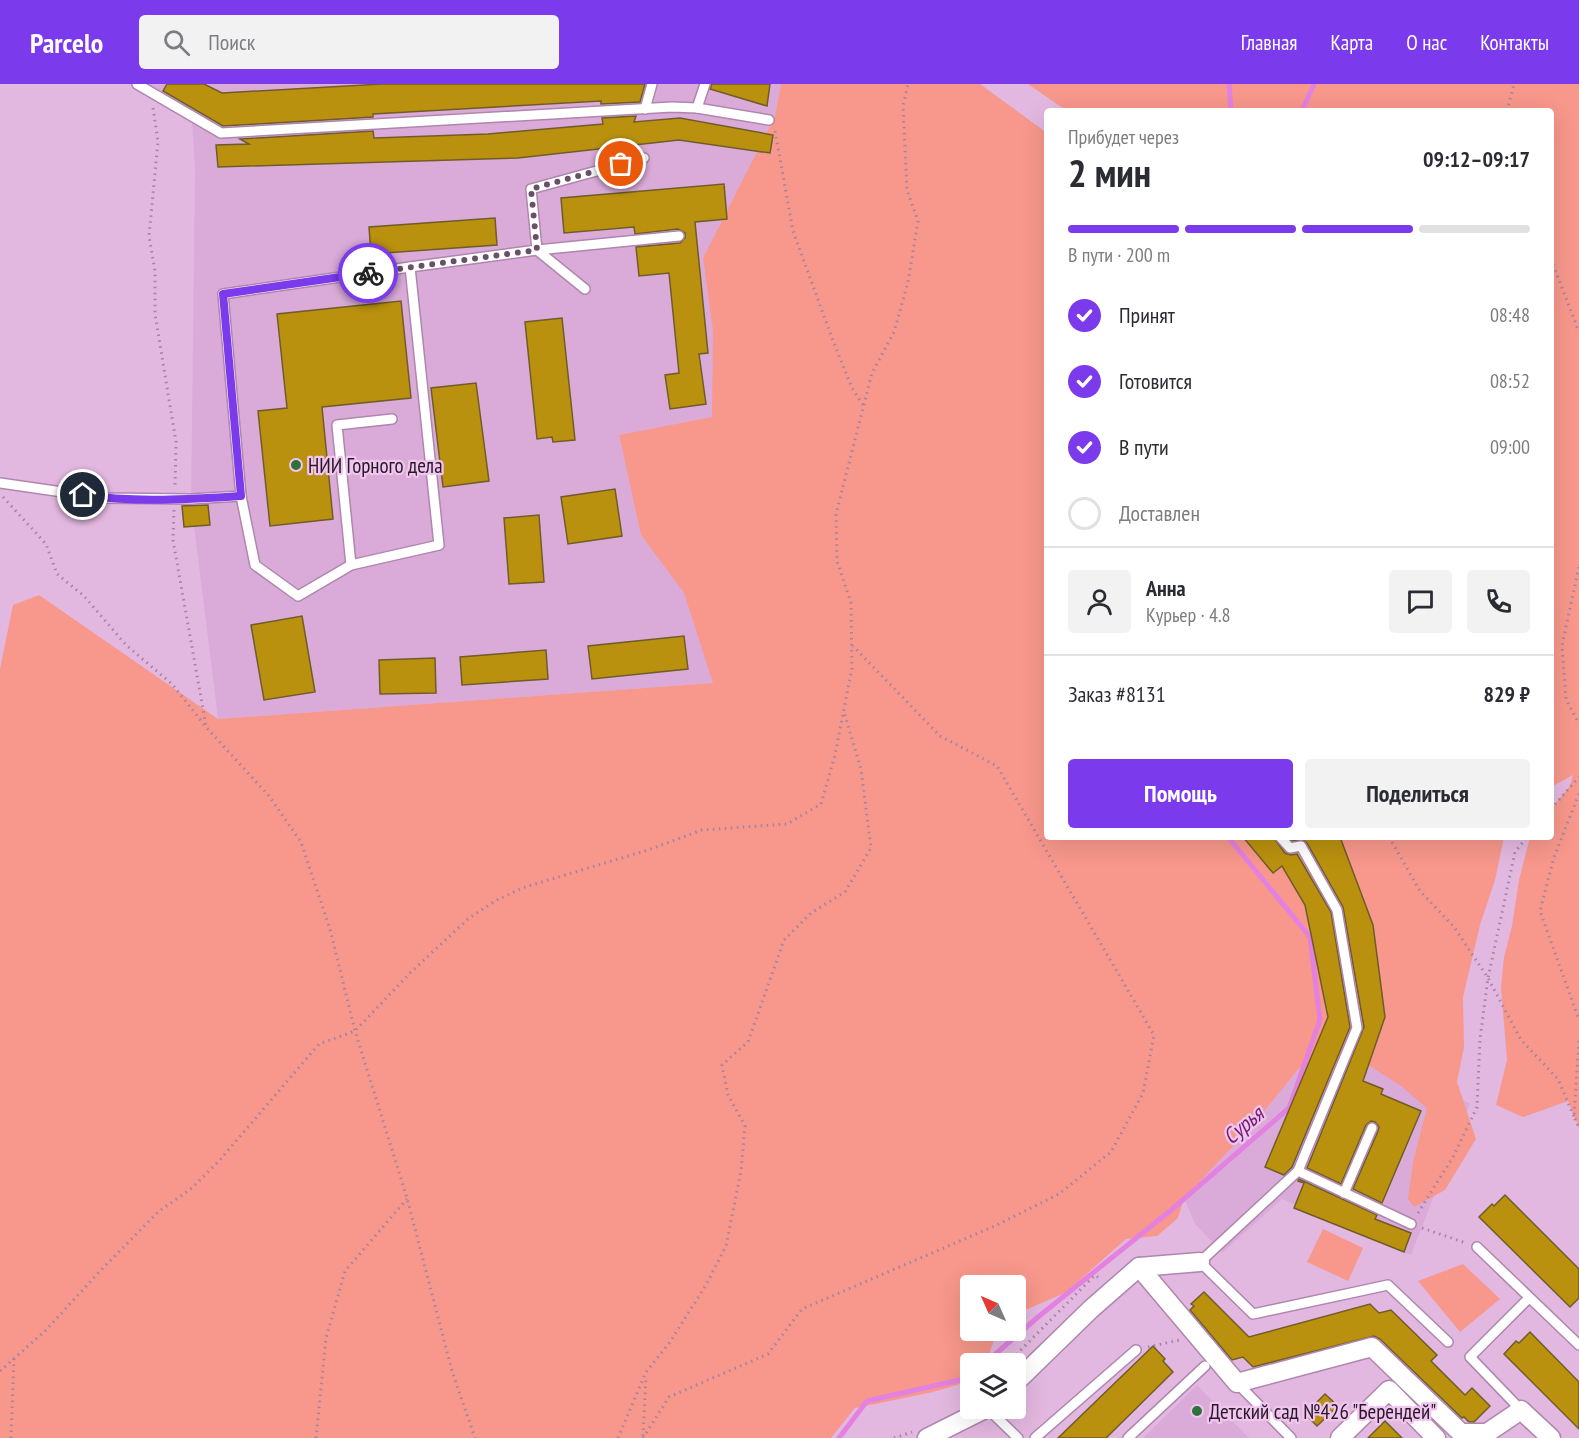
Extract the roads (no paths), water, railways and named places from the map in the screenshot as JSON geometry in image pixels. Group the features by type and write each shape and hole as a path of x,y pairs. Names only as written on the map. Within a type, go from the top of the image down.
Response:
{"street":[{"path":"1026,1372 1091,1309 1139,1267 1200,1262"},
{"path":"1139,1267 1237,1383 1372,1347 1460,1436 1487,1433 1521,1410 1551,1438"},
{"path":"1340,1438 1389,1390 1436,1438"},
{"path":"927,1438 965,1419"}],"lane":[{"path":"138,84 221,133 672,107 697,108 768,120"},
{"path":"645,109 652,84"},
{"path":"697,108 705,84"},
{"path":"585,290 537,250 531,189 644,158"},
{"path":"410,267 439,545 351,565 298,596 255,565 241,496 223,294 410,267 537,250 679,236"},
{"path":"351,565 337,425 392,419"},
{"path":"0,483 104,498 241,496"},
{"path":"1283,840 1290,848 1301,846 1337,910 1357,1028 1298,1171 1200,1262 1253,1314 1388,1285 1448,1342"},
{"path":"1344,1193 1372,1128"},
{"path":"1298,1171 1411,1224"},
{"path":"1477,1247 1579,1345"},
{"path":"1521,1410 1470,1357 1529,1298"},
{"path":"1035,1438 1136,1350"},
{"path":"1128,1438 1205,1365"},
{"path":"1237,1383 1292,1438"},
{"path":"998,1419 1018,1438"}],"waterway":[{"name":"Сурья","path":"1229,84 1231,108"},
{"path":"1303,108 1314,84"},
{"name":"Сурья","path":"997,1353 1170,1211 1289,1108 1320,1020 1310,937 1230,840"},
{"name":"Сурья","path":"839,1438 867,1401 960,1380"}],"place":[{"name":"НИИ Горного дела","path":"296,465"},
{"name":"Детский сад №426 \"Берендей\"","path":"1197,1411"}]}
